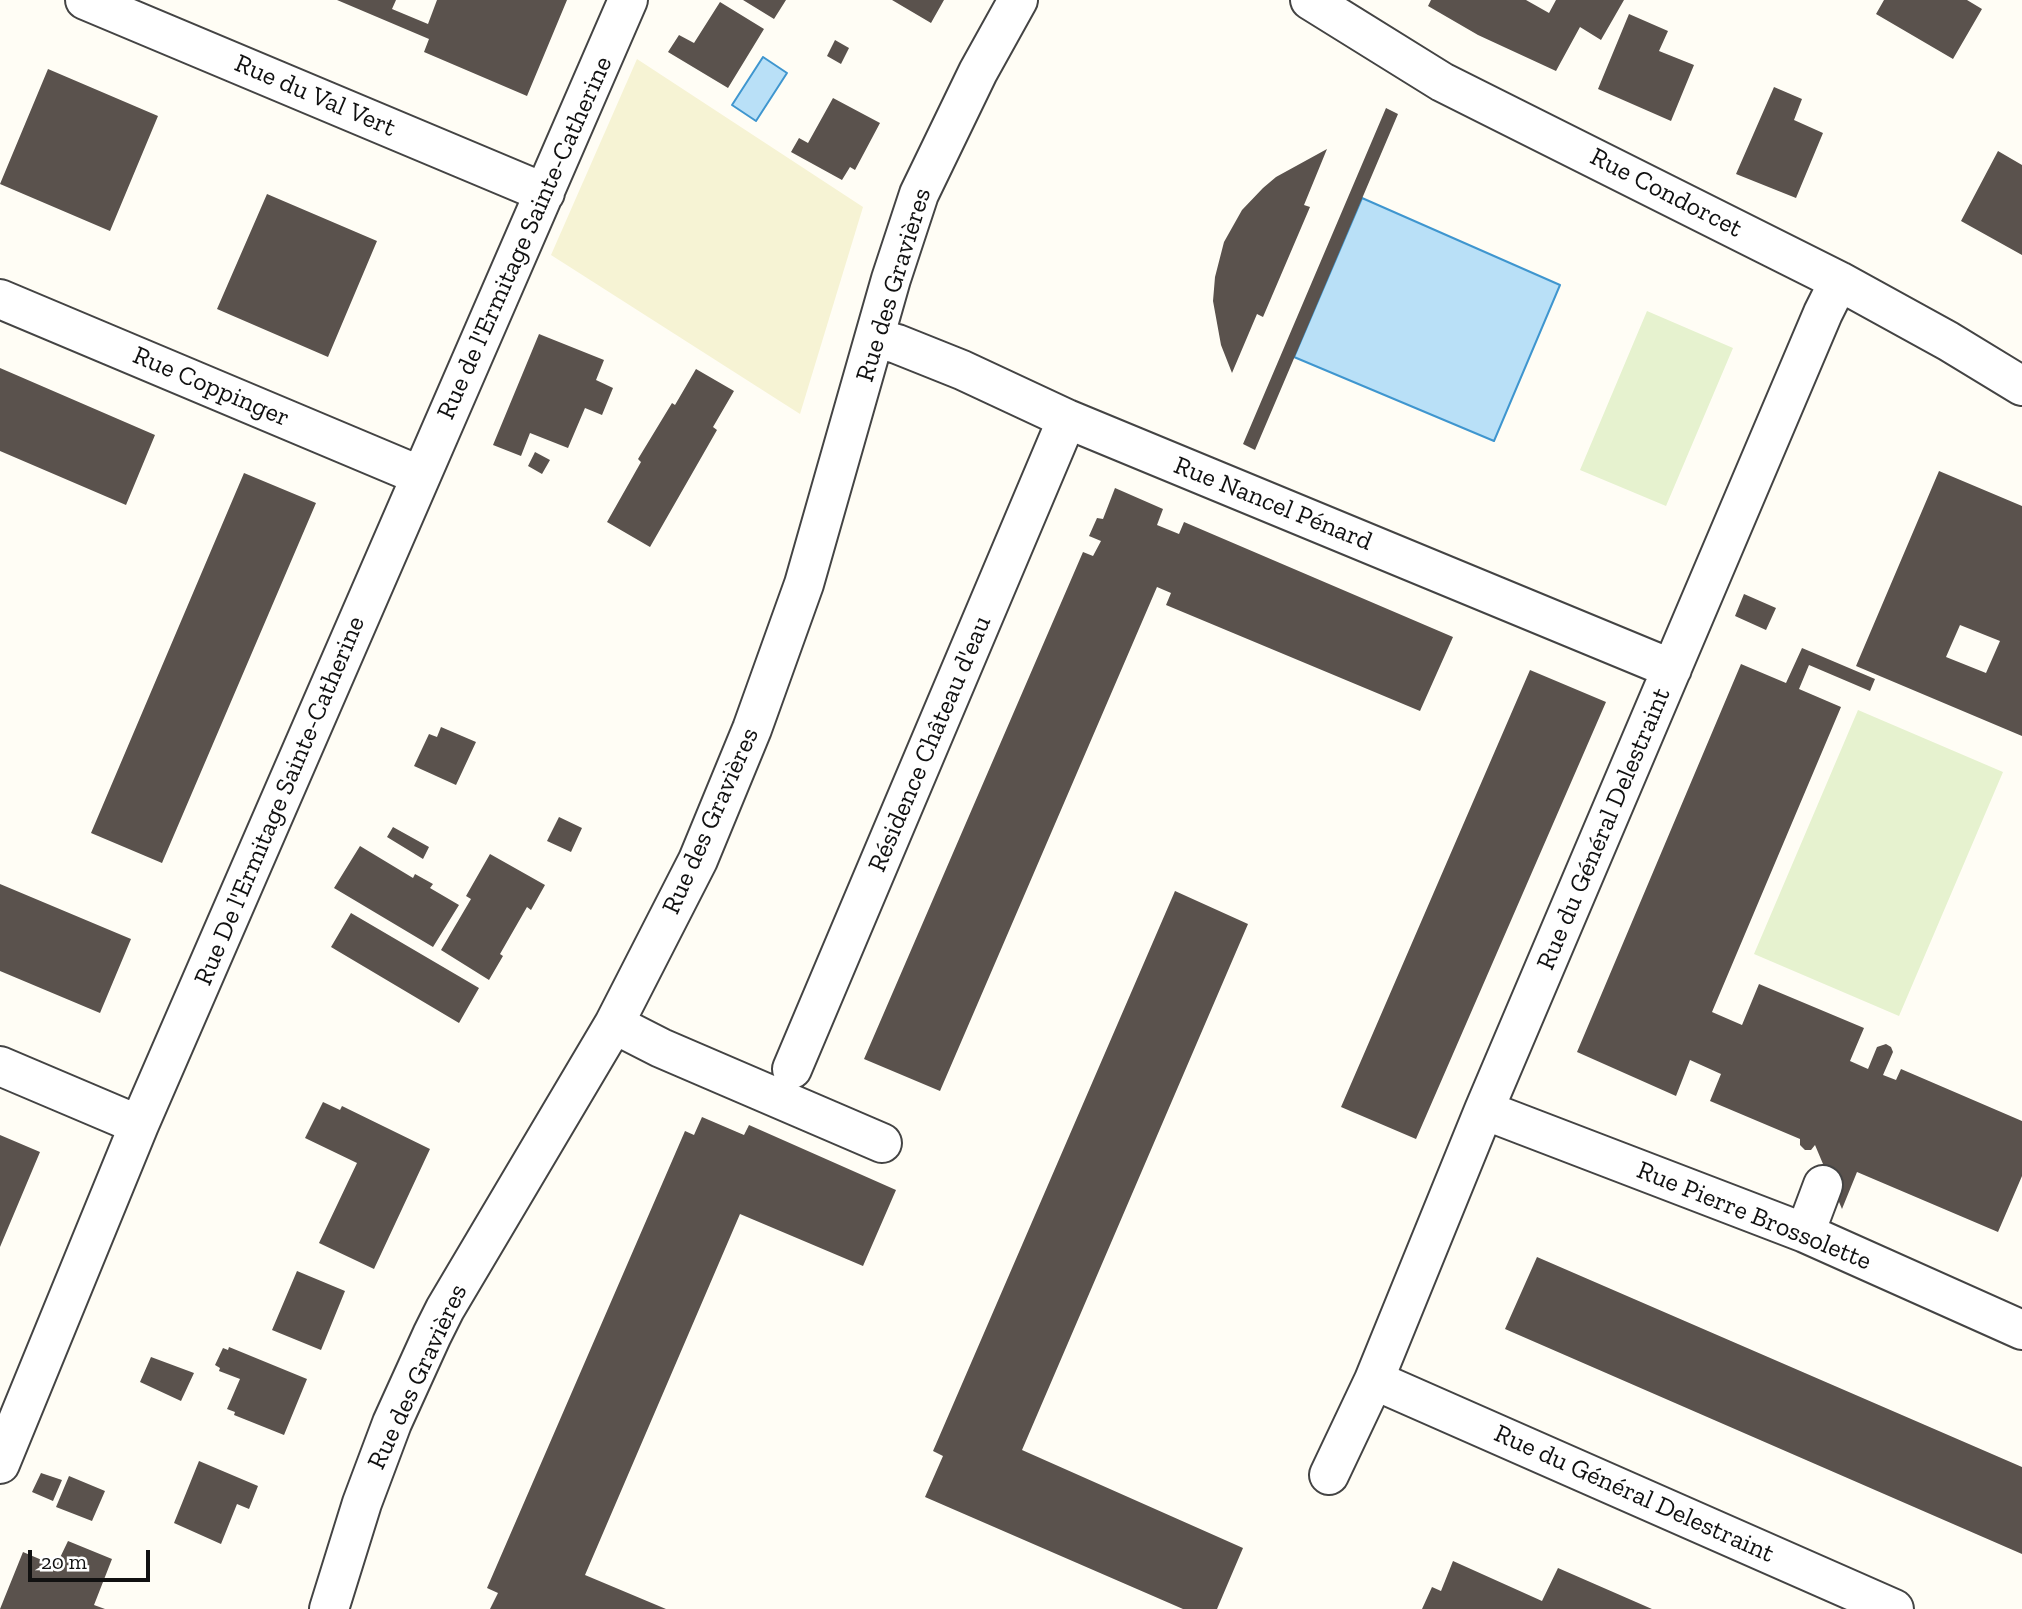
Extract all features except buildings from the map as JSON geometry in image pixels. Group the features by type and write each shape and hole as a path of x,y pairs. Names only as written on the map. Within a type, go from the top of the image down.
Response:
{"street":[{"name":"Rue du Val Vert","path":"85,0 545,193"},
{"name":"Rue de l'Ermitage Sainte-Catherine","path":"421,476 628,0"},
{"name":"Rue des Gravières","path":"332,1608 362,1503 432,1335 614,1024 698,860 752,729 804,584 891,279 919,194 978,72 1018,0"},
{"name":"Rue Condorcet","path":"1310,0 1442,82 1839,281 1948,341 2022,386"},
{"name":"Rue du Général Delestraint","path":"1329,1475 1374,1380 1484,1110 1823,313 1839,281"},
{"name":"Rue Coppinger","path":"0,299 421,476"},
{"name":"Rue Nancel Pénard","path":"876,338 962,370 1067,419 1672,668"},
{"name":"Résidence Château d'eau","path":"792,1069 1067,419"},
{"name":"Rue De l'Ermitage Sainte-Catherine","path":"139,1125 421,476"},
{"path":"614,1024 661,1048 883,1143"},
{"path":"0,1066 139,1125 0,1464"},
{"name":"Rue Pierre Brossolette","path":"1484,1110 1805,1233 2022,1330"},
{"path":"1805,1233 1822,1185"},
{"name":"Rue du Général Delestraint","path":"1374,1380 1894,1609"}],"shaded area":[{"path":"637,59 863,207 800,414 551,255"}],"green space":[{"path":"1647,311 1733,348 1666,506 1580,470"},
{"path":"1858,710 2003,772 1899,1016 1754,954"}],"water":[{"path":"763,57 787,73 756,121 732,105"},
{"path":"1362,198 1560,285 1494,441 1294,357"}]}
